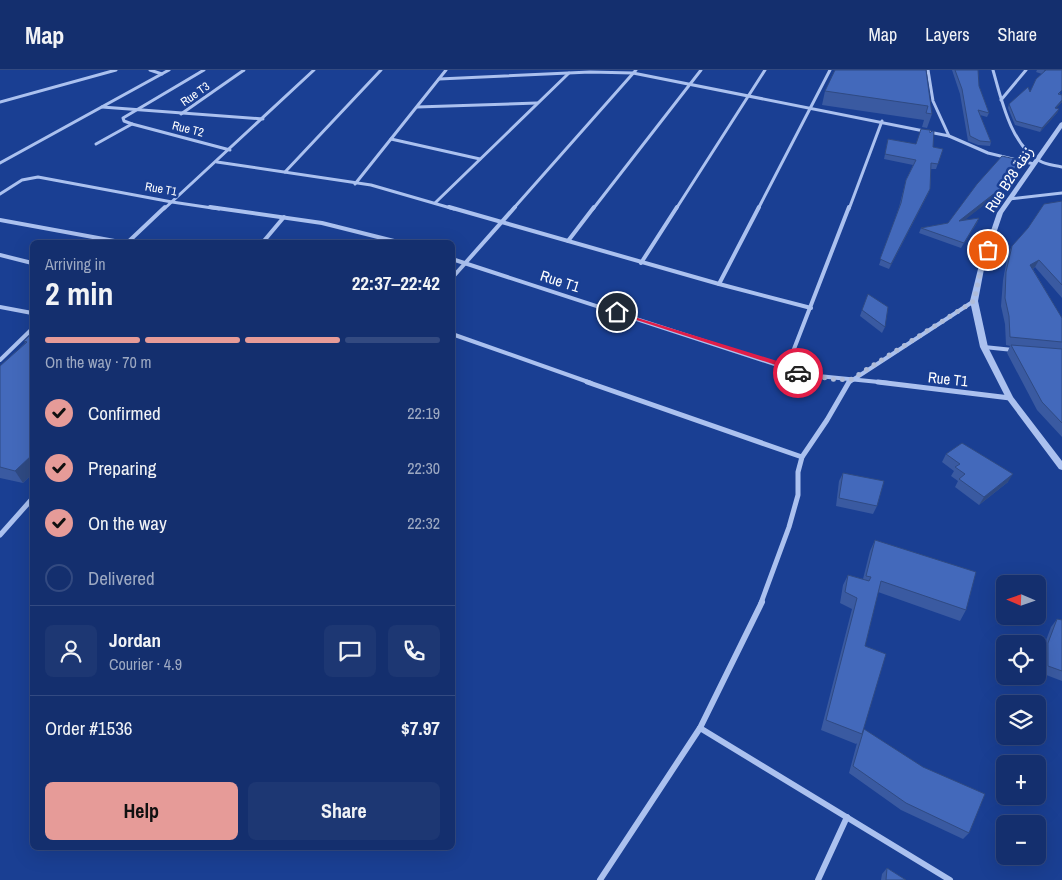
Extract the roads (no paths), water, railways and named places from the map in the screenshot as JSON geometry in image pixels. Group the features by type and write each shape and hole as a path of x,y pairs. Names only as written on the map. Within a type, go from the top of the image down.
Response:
{"street":[{"path":"0,102 116,70"},
{"path":"150,70 162,74"},
{"path":"0,163 168,70"},
{"path":"132,124 123,119 134,110 204,70"},
{"name":"Rue T3","path":"181,114 244,70"},
{"path":"130,240 230,150 314,70"},
{"path":"285,172 381,70"},
{"path":"355,184 446,70"},
{"path":"568,241 701,70"},
{"path":"641,262 765,70"},
{"path":"719,284 830,70"},
{"path":"928,70 933,101 949,136"},
{"path":"993,70 1014,134 1036,162"},
{"path":"1002,100 1026,70"},
{"path":"439,80 569,73 635,72 690,86 882,121 949,136 988,153 1062,167"},
{"path":"455,275 499,222 574,142 635,72"},
{"path":"435,202 569,73"},
{"path":"417,107 538,103"},
{"path":"101,107 263,119"},
{"path":"787,367 812,308 882,121"},
{"path":"96,144 132,124"},
{"name":"Rue T2","path":"132,124 230,150"},
{"name":"Rue B28 زنقة","path":"1062,124 1000,213 981,269 974,301 984,347 1010,398 1062,467"},
{"path":"1055,134 1062,136"},
{"path":"391,139 480,159"},
{"path":"0,159 5,160"},
{"path":"217,162 371,185 719,284 812,308"},
{"name":"Rue T1","path":"0,194 19,181 38,177 172,202 284,217 346,228 391,240"},
{"path":"1009,199 1062,194"},
{"path":"265,240 284,217"},
{"path":"0,220 109,240"},
{"path":"0,255 30,262"},
{"name":"Rue T1","path":"455,261 787,367 799,373 831,379 872,381 1010,398"},
{"path":"600,880 700,728 763,598 789,527 798,495 798,472 802,457 827,420 850,380 974,301"},
{"path":"0,307 30,313"},
{"path":"0,360 30,331"},
{"path":"455,335 802,457"},
{"path":"984,347 1023,351"},
{"path":"0,535 30,501"},
{"path":"700,728 950,880"},
{"path":"818,880 847,817"}]}
